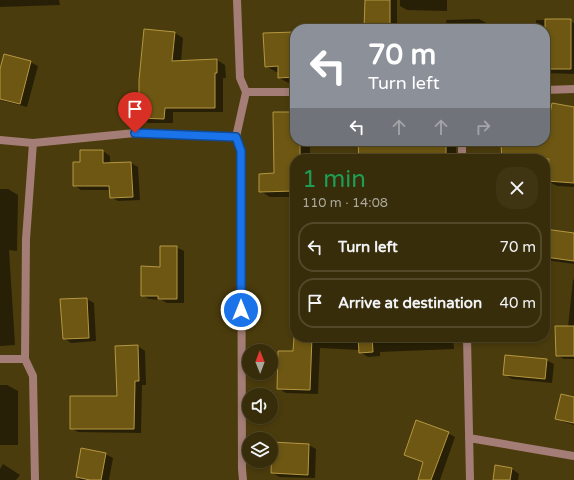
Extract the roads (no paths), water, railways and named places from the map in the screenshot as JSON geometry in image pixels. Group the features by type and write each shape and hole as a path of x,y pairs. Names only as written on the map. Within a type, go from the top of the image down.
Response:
{"street":[{"path":"237,0 240,78 246,92 236,137 241,151 243,480"},
{"path":"550,90 574,89"},
{"path":"246,92 290,92"},
{"path":"0,140 33,142 135,133 236,137"},
{"path":"33,142 26,240 25,359 33,376 35,480"},
{"path":"467,342 470,480"},
{"path":"0,359 25,359"},
{"path":"469,438 574,456"}]}
